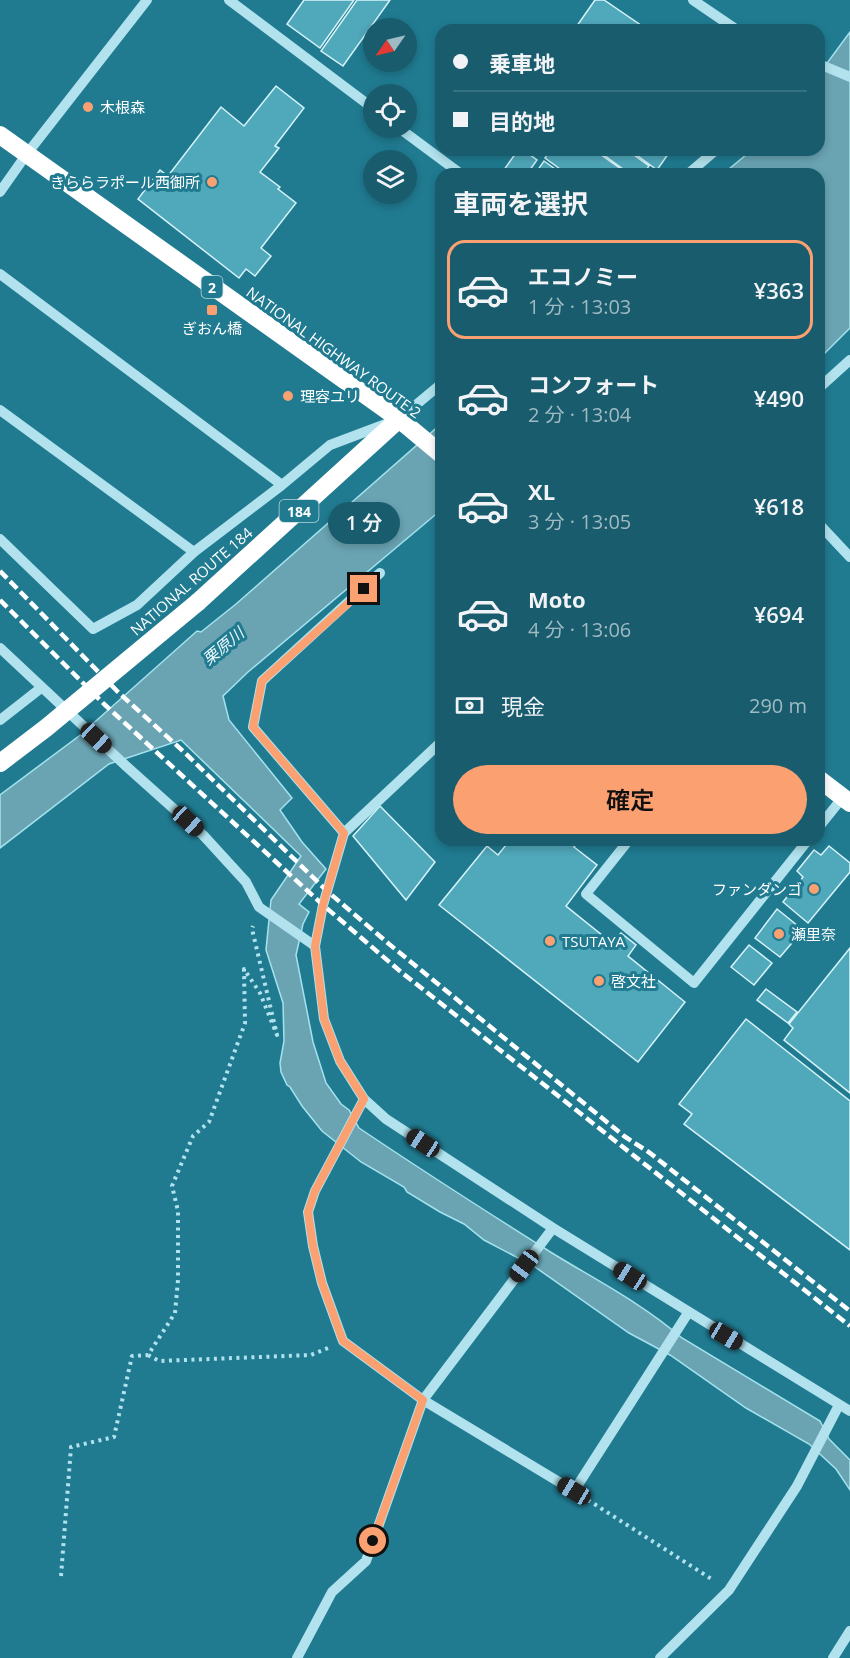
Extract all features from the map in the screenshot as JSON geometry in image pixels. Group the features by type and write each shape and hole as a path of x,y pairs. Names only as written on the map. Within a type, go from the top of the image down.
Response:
{"highway":[{"name":"NATIONAL HIGHWAY ROUTE 2","path":"0,135 399,419 435,449"},
{"name":"NATIONAL ROUTE 184","path":"0,762 46,728 198,602 399,419"},
{"path":"825,784 847,800"}],"street":[{"path":"0,192 26,155 147,0"},
{"path":"229,0 363,101"},
{"path":"693,0 728,24"},
{"path":"825,66 850,77"},
{"path":"412,138 435,155"},
{"path":"437,156 453,168"},
{"path":"695,168 709,156"},
{"path":"0,274 282,485"},
{"path":"825,383 850,360"},
{"path":"0,539 93,629 137,605 194,552 330,445 399,419 435,389"},
{"path":"0,410 194,552"},
{"path":"825,530 850,557"},
{"path":"344,833 253,727 262,681 381,573"},
{"path":"0,648 203,835 246,882 262,909 315,946"},
{"path":"0,720 41,688"},
{"path":"435,747 344,833 323,905 315,946 324,1019 340,1061 364,1099 386,1119 553,1228 850,1411"},
{"path":"825,821 847,800"},
{"path":"624,846 586,894 694,983 803,846"},
{"path":"364,1099 315,1191 308,1212 313,1246 322,1283 343,1341 423,1400 574,1491 688,1312"},
{"path":"297,1658 332,1592 366,1561 423,1400 553,1228"},
{"path":"660,1658 729,1590 797,1486 839,1405"},
{"path":"833,1658 850,1631"}],"path":[{"path":"148,1355 175,1313 178,1280 178,1211 172,1186 194,1136 209,1122 245,1023 244,969 260,993 278,1035 252,929 262,909"},
{"path":"61,1576 71,1447 114,1437 132,1356 148,1355 159,1361 311,1355 343,1341"},
{"path":"574,1491 729,1590"}],"water":[{"path":"850,32 850,328 825,353 825,168 730,168 745,156 825,156 825,66"},
{"name":"栗原川","path":"435,429 435,515 248,672 223,696 229,720 292,798 280,810 302,842 326,869 299,904 309,912 303,924 296,955 313,1042 326,1083 341,1104 349,1110 359,1128 528,1238 635,1303 682,1338 820,1421 829,1439 850,1460 850,1490 836,1469 809,1444 746,1408 670,1355 629,1333 535,1267 484,1240 464,1224 407,1192 404,1187 361,1162 322,1131 287,1085 281,1072 280,1063 284,1041 283,1003 266,950 271,900 301,856 181,740 109,764 0,848 0,795 79,736 197,631 201,632"}],"building":[{"path":"304,0 354,0 320,48 287,24"},
{"path":"357,0 390,0 377,18 363,18 363,38 343,66 321,51"},
{"path":"595,0 604,0 639,24 578,24"},
{"name":"きららラポール西御所","path":"276,86 304,108 275,146 279,148 260,172 296,203 261,248 271,256 255,276 246,269 239,278 138,199 160,170 168,176 221,107 244,126"},
{"path":"514,156 531,156 537,160 531,168 505,168"},
{"path":"546,156 602,156 620,168 559,168 545,158"},
{"path":"605,156 635,156 649,166 648,168 622,168"},
{"path":"638,156 667,156 658,168 654,168"},
{"path":"544,161 554,168 539,168"},
{"path":"380,806 435,862 406,900 353,836"},
{"path":"487,846 498,855 505,846 575,846 597,865 566,906 612,943 621,933 636,945 628,956 685,1002 638,1062 439,905"},
{"name":"ファンダンゴ","path":"829,846 850,863 850,872 808,923 783,902 803,877 797,871 814,850 821,855"},
{"name":"瀬里奈","path":"777,909 803,930 780,957 755,938"},
{"path":"749,945 772,963 754,985 731,967"},
{"path":"850,948 850,1093 784,1040 793,1028 789,1024"},
{"path":"766,989 797,1012 788,1023 757,1000"},
{"path":"746,1019 850,1101 850,1250 684,1124 692,1114 679,1104"}],"railway":[{"path":"0,571 118,692 184,752 327,891 624,1136 650,1153 850,1311"},
{"path":"0,600 104,704 323,905 401,972 850,1326"}],"place":[{"name":"木根森","path":"88,107"},
{"name":"きららラポール西御所","path":"212,182"},
{"name":"ぎおん橋","path":"212,310"},
{"name":"理容ユリ","path":"288,396"},
{"name":"ファンダンゴ","path":"814,889"},
{"name":"瀬里奈","path":"779,934"},
{"name":"TSUTAYA","path":"550,941"},
{"name":"啓文社","path":"599,981"}],"route":[{"path":"364,589 262,681 253,727 344,833 323,905 315,946 324,1019 340,1061 364,1099 315,1191 308,1212 322,1283 343,1341 423,1400 373,1541"}]}
